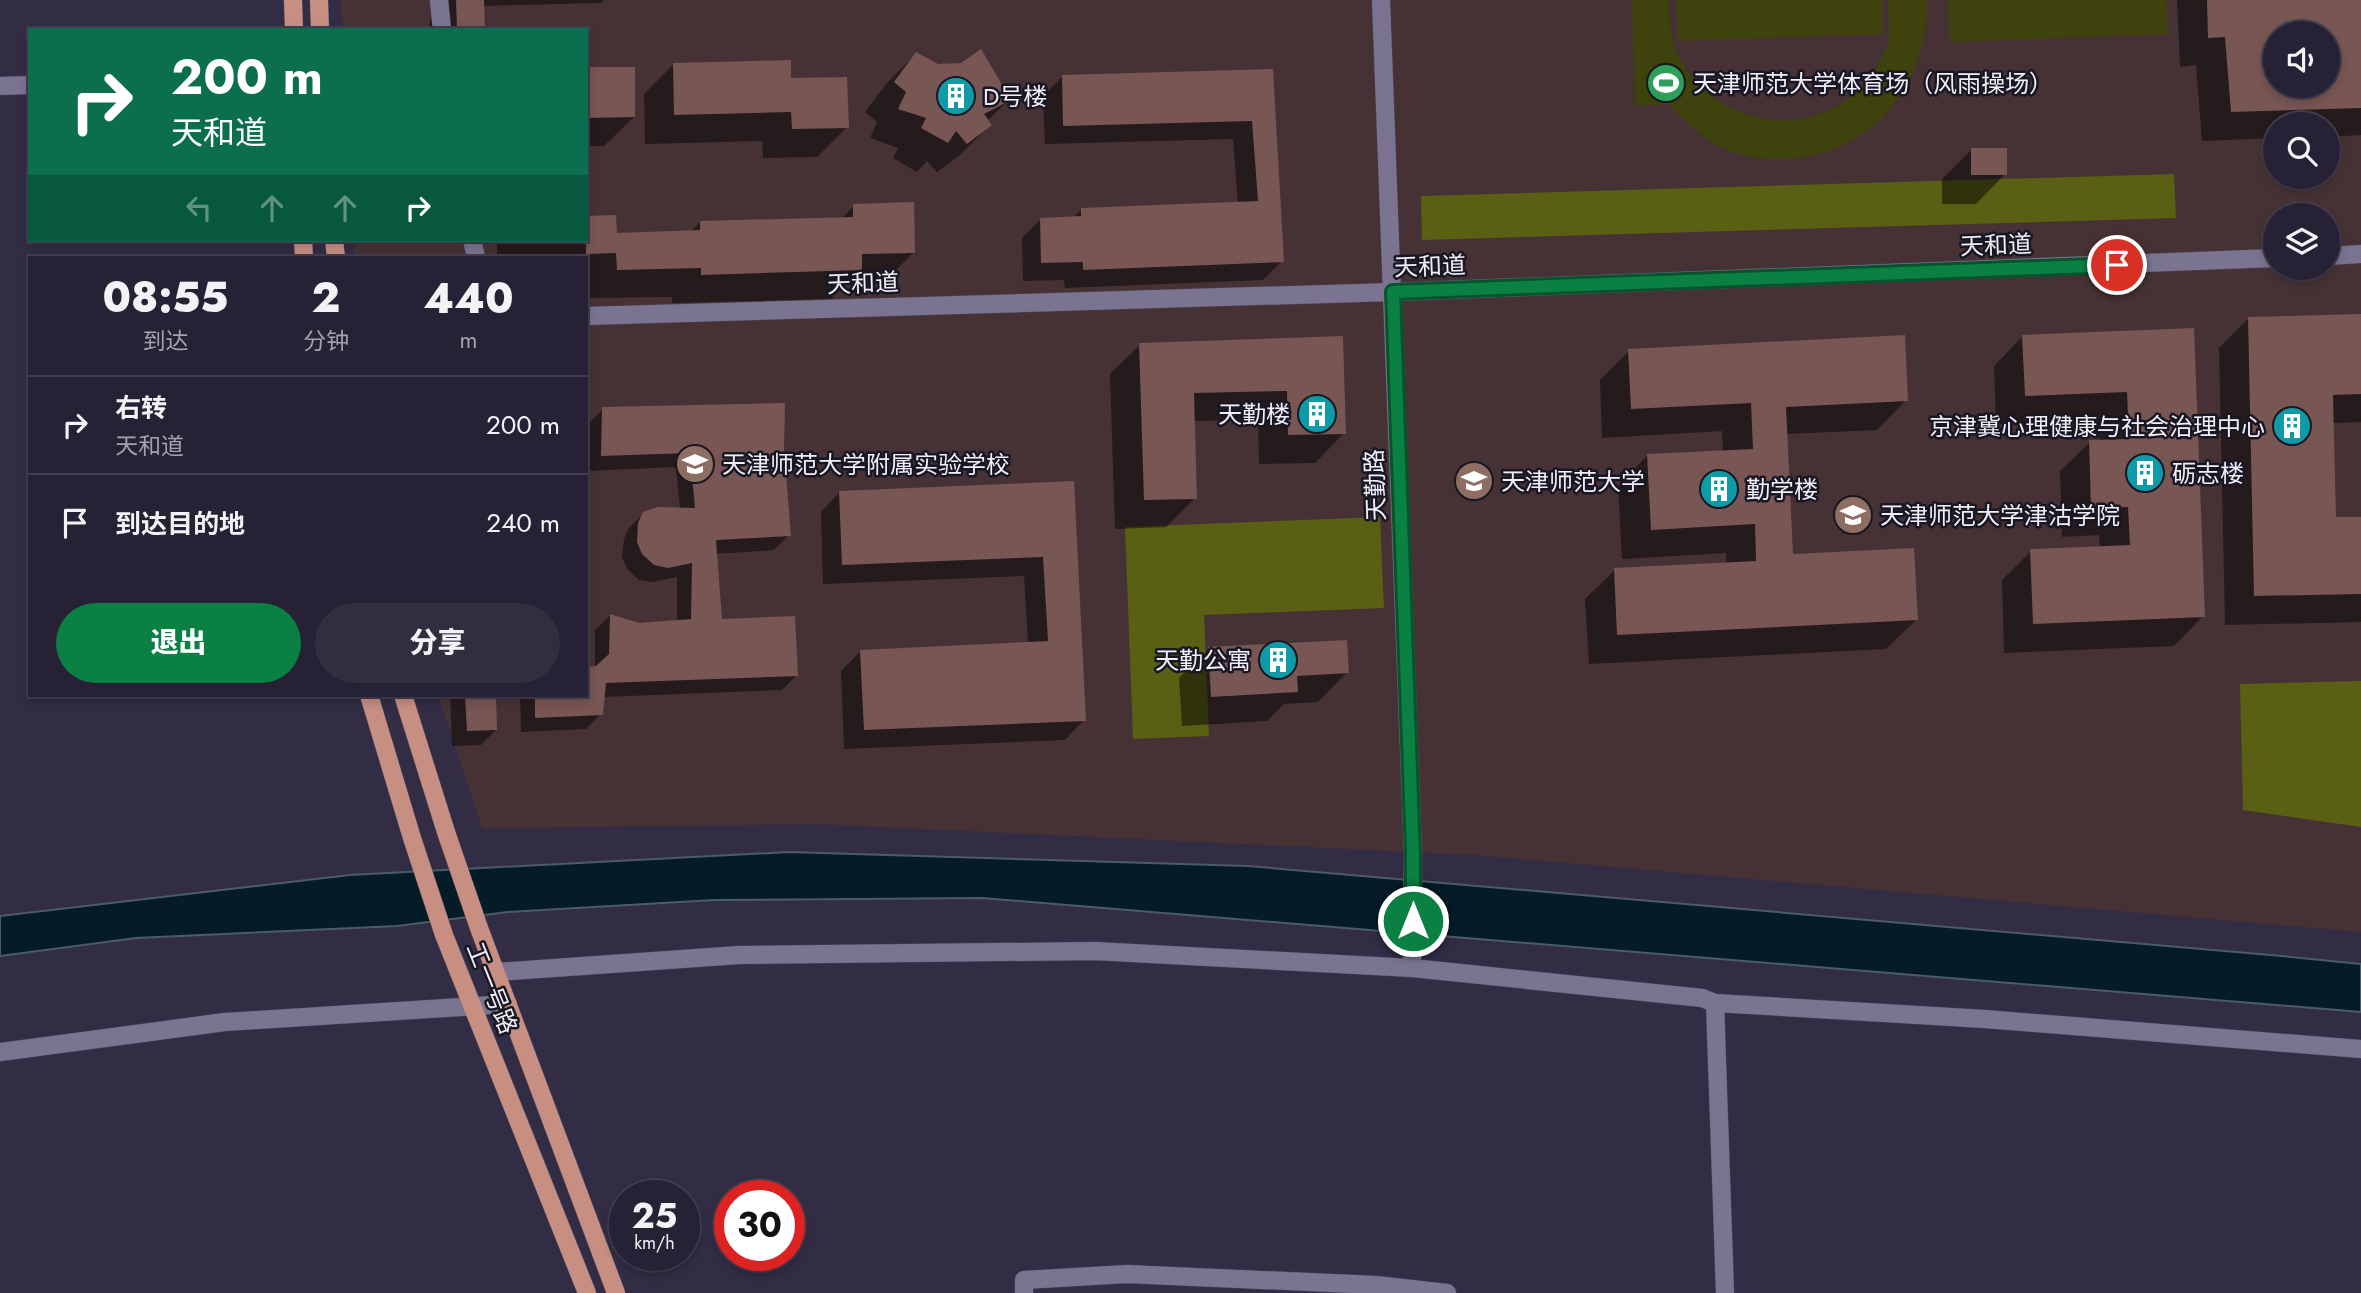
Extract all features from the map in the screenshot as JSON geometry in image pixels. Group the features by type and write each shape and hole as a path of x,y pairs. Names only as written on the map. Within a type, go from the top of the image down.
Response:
{"main road":[{"path":"293,0 294,28"},
{"path":"319,0 320,28"},
{"name":"工一号路","path":"370,697 444,935 587,1293"},
{"name":"工一号路","path":"404,697 479,928 616,1293"}],"street":[{"path":"439,0 442,28"},
{"name":"天勤路","path":"1381,0 1413,855 1412,968"},
{"path":"0,86 28,85"},
{"path":"2340,255 2361,254"},
{"name":"天和道","path":"588,316 1393,292 2263,258"},
{"path":"497,972 739,955 1082,951 1412,968 1702,998 1714,1003 1985,1019 2361,1049"},
{"path":"1714,1003 1725,1293"},
{"path":"0,1052 225,1022 508,1004"},
{"path":"1024,1293 1024,1280 1126,1274 1377,1285 1447,1293"}],"shaded area":[{"name":"天津师范大学","path":"341,0 2361,0 2361,932 1475,855 818,824 482,828 439,697 588,697 588,256 355,256 354,242 588,242 588,28 342,28"}],"green space":[{"name":"天津师范大学体育场（风雨操场）","path":"1632,0 1669,0 1671,29 1679,57 1695,81 1716,100 1741,112 1767,119 1795,120 1821,113 1846,100 1867,80 1888,43 1888,0 1927,0 1925,31 1917,60 1905,87 1888,111 1866,131 1841,146 1813,156 1781,159 1749,156 1718,146 1692,127 1669,104 1635,106"},
{"name":"天津师范大学体育场（风雨操场）","path":"1677,0 1882,0 1883,34 1678,41"},
{"name":"天津师范大学体育场（风雨操场）","path":"1948,0 2166,0 2168,34 1950,42"},
{"path":"2174,174 2176,218 1422,240 1421,196"},
{"path":"1380,517 1384,608 1204,615 1209,736 1133,739 1125,527"},
{"path":"2361,681 2361,827 2243,810 2240,684"}],"water":[{"path":"789,852 1248,866 2361,964 2361,1012 982,898 714,900 508,912 397,926 136,938 0,956 0,916 350,875"}],"building":[{"path":"456,0 484,0 485,28 457,28"},
{"path":"2207,0 2361,0 2361,108 2231,112 2225,37 2208,38"},
{"name":"D号楼","path":"981,49 1011,100 984,114 992,125 967,144 956,131 948,143 921,128 926,118 898,109 906,92 894,82 916,52 938,64 961,63"},
{"path":"791,60 791,78 847,77 849,128 792,129 791,112 674,115 673,63"},
{"path":"588,67 635,67 635,117 588,118"},
{"path":"1273,69 1284,262 1083,270 1083,262 1041,263 1040,218 1081,216 1081,208 1258,201 1252,121 1063,126 1062,75"},
{"path":"1971,148 2007,148 2007,175 1971,175"},
{"path":"914,202 915,253 862,254 862,270 701,275 701,268 617,270 616,253 586,254 588,216 616,215 617,233 700,230 700,221 853,217 853,204"},
{"name":"京津冀心理健康与社会治理中心","path":"2361,314 2361,394 2333,395 2336,517 2361,517 2361,594 2254,596 2248,317"},
{"name":"砺志楼","path":"2194,328 2205,617 2033,624 2030,549 2130,545 2128,507 2091,508 2089,440 2129,439 2127,392 2025,396 2022,335"},
{"name":"勤学楼","path":"1905,335 1908,401 1786,407 1793,554 1914,548 1918,620 1617,635 1614,568 1756,561 1755,524 1651,530 1647,454 1753,449 1751,403 1631,409 1628,349"},
{"name":"天勤楼","path":"1343,336 1346,434 1288,435 1287,391 1194,393 1197,499 1144,500 1139,343"},
{"path":"785,403 784,449 791,536 716,540 722,619 795,616 798,676 606,683 603,715 535,718 535,697 588,697 588,667 596,666 609,654 610,614 639,623 691,619 692,563 668,568 654,565 642,554 637,542 638,523 643,512 658,507 695,508 690,453 601,456 602,407"},
{"path":"1074,481 1086,721 864,730 860,650 1048,641 1043,557 842,565 839,491"},
{"name":"天勤公寓","path":"1347,640 1349,673 1297,676 1298,692 1211,697 1208,647"},
{"path":"465,697 496,697 497,730 467,731"}],"place":[{"name":"天津师范大学体育场（风雨操场）","path":"1666,83"},
{"name":"D号楼","path":"956,96"},
{"name":"天勤楼","path":"1317,414"},
{"name":"京津冀心理健康与社会治理中心","path":"2292,426"},
{"name":"天津师范大学附属实验学校","path":"695,464"},
{"name":"砺志楼","path":"2145,473"},
{"name":"天津师范大学","path":"1474,481"},
{"name":"勤学楼","path":"1719,489"},
{"name":"天津师范大学津沽学院","path":"1853,515"},
{"name":"天勤公寓","path":"1278,660"}],"route":[{"path":"1413,921 1393,292 2117,265"}]}
